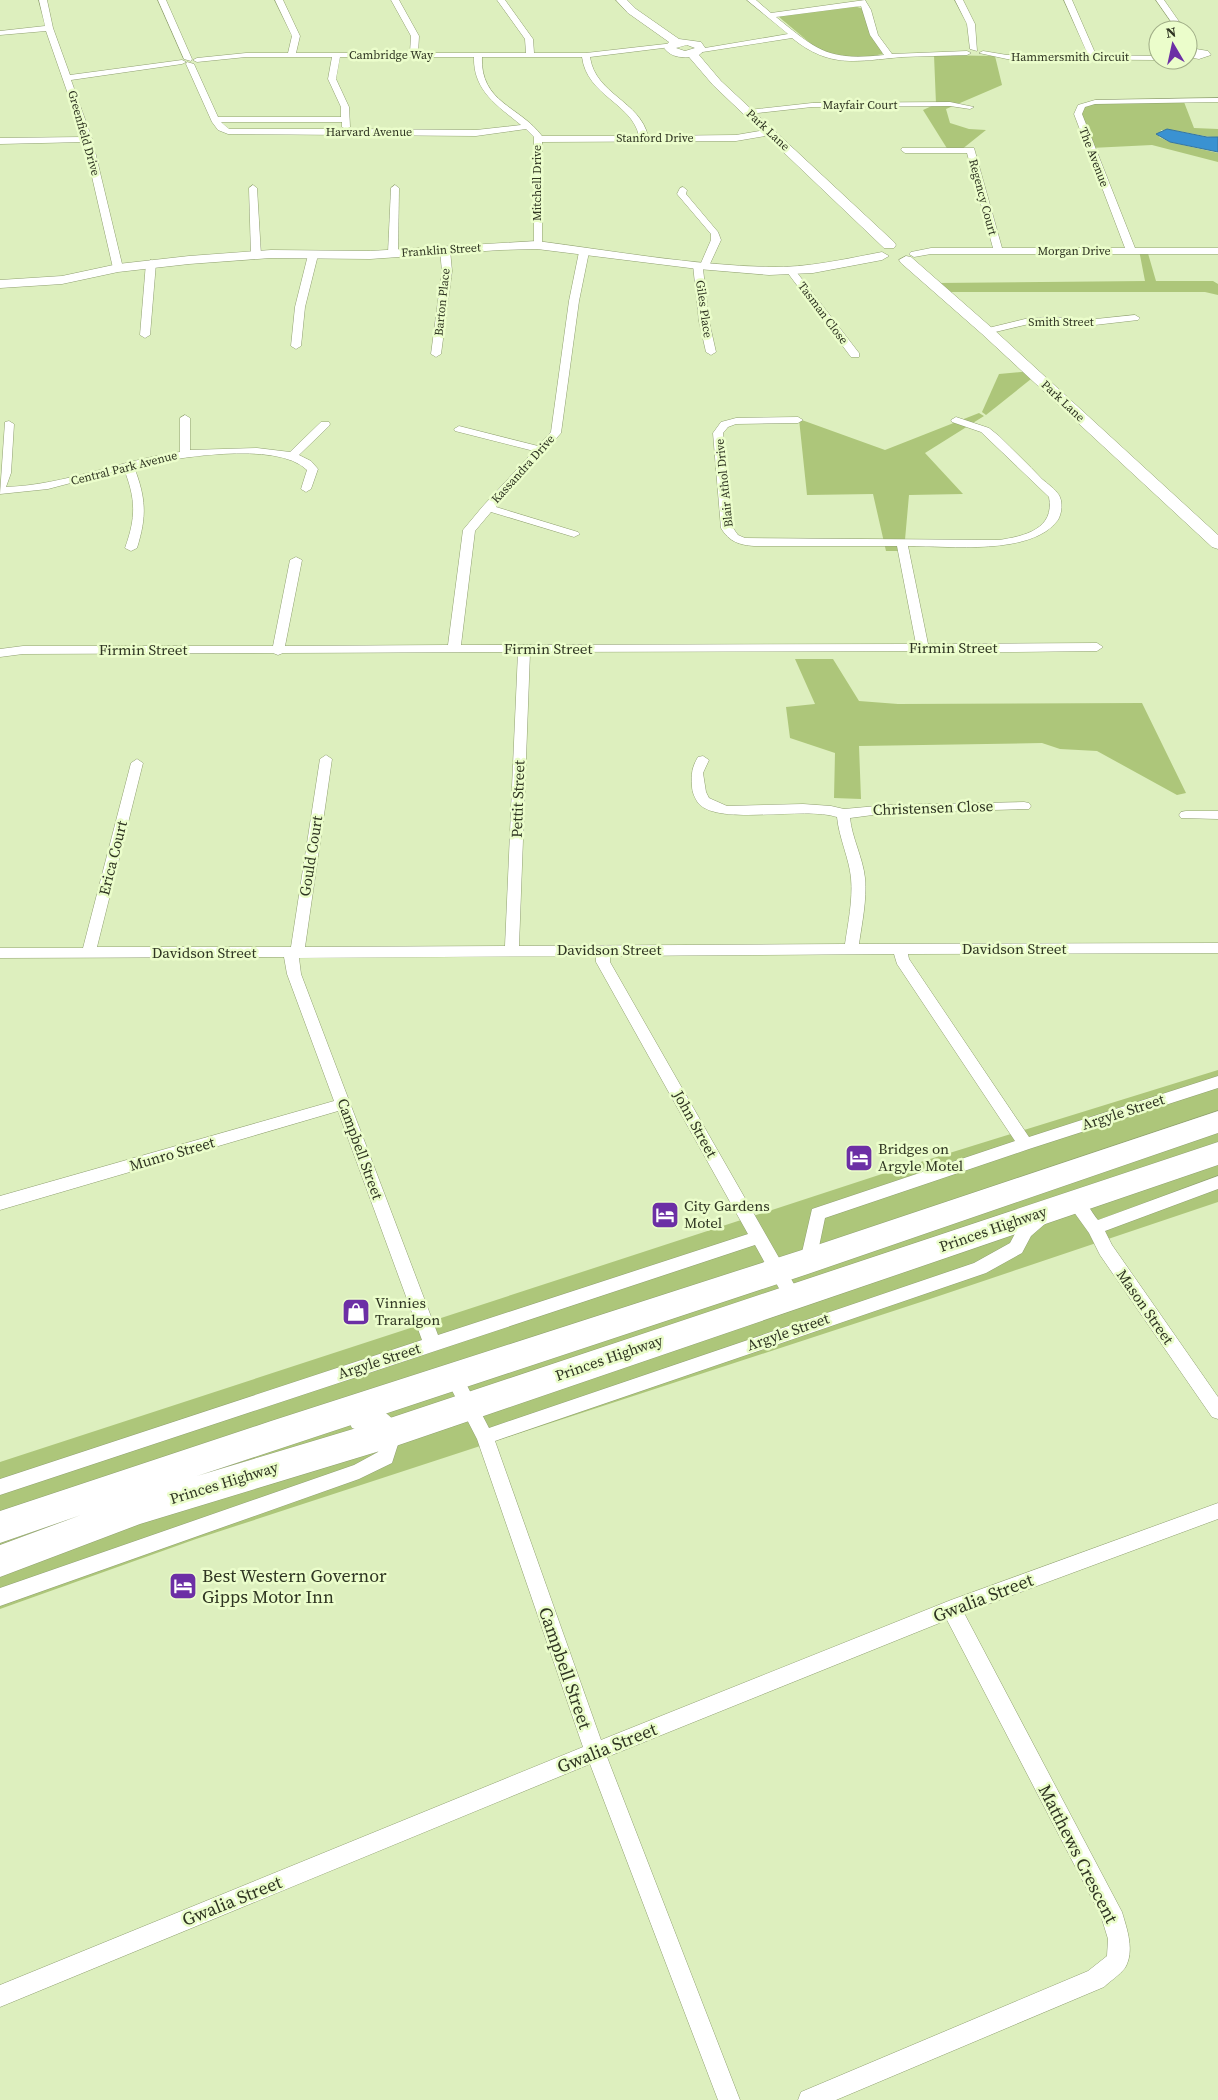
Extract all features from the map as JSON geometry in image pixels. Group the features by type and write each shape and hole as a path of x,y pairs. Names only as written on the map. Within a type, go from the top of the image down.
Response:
{"highway":[{"name":"Princes Highway","path":"785,1284 808,1261 1218,1122"},
{"name":"Princes Highway","path":"0,1527 82,1498 208,1459 271,1436 461,1390 785,1284 1060,1206 1218,1153"},
{"name":"Princes Highway","path":"0,1560 385,1424 461,1390"},
{"path":"0,1548 82,1521 140,1509"}],"street":[{"name":"Greenfield Drive","path":"43,0 49,28 88,139 118,268"},
{"path":"162,0 215,120"},
{"path":"279,0 296,36 291,55"},
{"path":"394,0 415,36 414,55"},
{"path":"501,0 529,39 530,55"},
{"path":"621,0 675,47 694,49 788,30"},
{"name":"Hammersmith Circuit","path":"751,0 772,15 807,46 826,56 855,60 971,51 1007,57 1148,58"},
{"path":"959,0 971,24 971,51"},
{"path":"1068,0 1093,57"},
{"path":"1160,0 1174,20"},
{"path":"772,15 862,2 867,10 874,35 889,56"},
{"path":"0,33 49,28"},
{"path":"737,41 796,35"},
{"name":"Cambridge Way","path":"68,78 237,56 586,55 614,58 668,52 675,47"},
{"name":"Park Lane","path":"694,49 717,83 1218,544"},
{"path":"1198,53 1216,56"},
{"path":"336,55 332,79 345,107 347,119 345,132"},
{"name":"Mitchell Drive","path":"478,55 478,74 486,90 503,108 534,131 538,139 537,246"},
{"path":"586,55 588,71 592,78 641,125 644,138"},
{"name":"The Avenue","path":"1131,251 1078,114 1082,105 1095,102 1218,100"},
{"name":"Mayfair Court","path":"749,112 812,105 950,104 970,107"},
{"name":"Harvard Avenue","path":"215,120 347,119"},
{"name":"Harvard Avenue","path":"215,120 221,128 233,132 489,132 528,126"},
{"name":"Stanford Drive","path":"538,139 736,138 771,132"},
{"path":"0,141 88,139"},
{"name":"Regency Court","path":"905,150 970,150 998,250"},
{"path":"253,188 256,255"},
{"path":"393,253 395,188"},
{"path":"683,190 681,194 685,200 715,234 716,240 701,265"},
{"name":"Franklin Street","path":"0,284 62,280 151,263 256,255 313,254 347,256 537,246 748,270 792,272 845,264 900,251"},
{"name":"Barton Place","path":"436,354 447,271 446,250"},
{"name":"Morgan Drive","path":"900,251 1218,251"},
{"name":"Kassandra Drive","path":"454,649 468,530 556,433 574,301 584,252"},
{"path":"296,346 300,307 313,254"},
{"path":"145,335 151,263"},
{"name":"Giles Place","path":"701,265 704,321 711,352"},
{"name":"Tasman Close","path":"792,272 855,355"},
{"name":"Smith Street","path":"987,331 1029,321 1054,320 1086,323 1135,318"},
{"path":"185,453 186,418"},
{"name":"Blair Athol Drive","path":"798,420 727,422 718,433 727,528 730,535 736,539 766,543 999,543 1017,541 1034,535 1046,527 1055,516 1058,506 1054,496 985,430 956,420"},
{"path":"0,489 6,473 9,424"},
{"path":"293,455 325,424"},
{"path":"459,429 542,450"},
{"name":"Central Park Avenue","path":"0,489 21,491 60,484 128,465 185,453 269,451 293,455 306,461 313,469 306,489"},
{"path":"128,465 141,507 138,529 131,548"},
{"path":"488,508 574,534"},
{"path":"902,544 923,649"},
{"path":"278,651 296,560"},
{"name":"Firmin Street","path":"0,652 23,650 278,651 1097,647"},
{"name":"Pettit Street","path":"512,950 524,649"},
{"name":"Gould Court","path":"294,953 326,759"},
{"name":"Christensen Close","path":"703,760 697,773 698,787 704,801 712,806 727,810 818,808 843,814 897,808 1024,806"},
{"name":"Erica Court","path":"89,952 137,763"},
{"path":"843,814 847,843 858,878 857,912 851,949"},
{"path":"1186,815 1218,815"},
{"name":"Davidson Street","path":"0,953 1218,948"},
{"name":"John Street","path":"603,950 604,962 785,1284"},
{"path":"900,950 902,960 1025,1144"},
{"name":"Campbell Street","path":"294,953 294,974 432,1343"},
{"name":"Argyle Street","path":"808,1261 818,1214 1025,1144 1218,1082"},
{"name":"Munro Street","path":"0,1204 344,1104"},
{"path":"1095,1228 1218,1182"},
{"name":"Argyle Street","path":"485,1437 980,1268 1016,1248 1025,1232 1060,1206"},
{"name":"Mason Street","path":"1060,1206 1095,1228 1106,1250 1218,1411"},
{"name":"Argyle Street","path":"0,1487 432,1343 759,1237"},
{"name":"Campbell Street","path":"461,1390 485,1437 595,1752 730,2100"},
{"path":"0,1597 359,1472 386,1457 385,1424 311,1436 271,1436"},
{"name":"Gwalia Street","path":"0,1996 595,1752 951,1609 1218,1511"},
{"name":"Matthews Crescent","path":"809,2100 1096,1979 1118,1961 1120,1939 1111,1912 951,1609"}],"green space":[{"path":"854,6 864,9 883,51 882,54 864,58 836,56 816,48 779,17 781,15"},
{"path":"934,55 995,56 1002,85 946,109 950,123 969,129 986,130 961,150 948,150 923,110 936,104"},
{"path":"1095,102 1184,102 1194,128 1218,129 1218,137 1161,130 1159,137 1170,142 1218,153 1218,162 1152,145 1091,148 1078,114 1082,105"},
{"path":"1139,250 1147,250 1156,281 1213,281 1218,284 1218,295 1205,292 947,292 937,283 1145,281"},
{"path":"1031,371 1036,375 986,415 982,412 999,374"},
{"path":"979,413 984,416 925,453 963,494 909,495 904,551 886,551 873,494 807,495 799,419 885,450"},
{"path":"795,659 833,659 859,701 898,704 1142,703 1186,793 1177,795 1097,751 1060,749 1042,743 859,746 861,799 834,798 835,753 790,738 786,707 815,704"},
{"path":"1218,1070 1218,1202 930,1299 196,1539 0,1609 0,1462 885,1173"}],"water":[{"path":"1167,129 1207,137 1218,137 1218,152 1170,142 1156,134"}],"place":[{"name":"Bridges on Argyle Motel","path":"859,1158"},
{"name":"City Gardens Motel","path":"665,1215"},
{"name":"Vinnies Traralgon","path":"356,1312"},
{"name":"Best Western Governor Gipps Motor Inn","path":"183,1586"}]}
